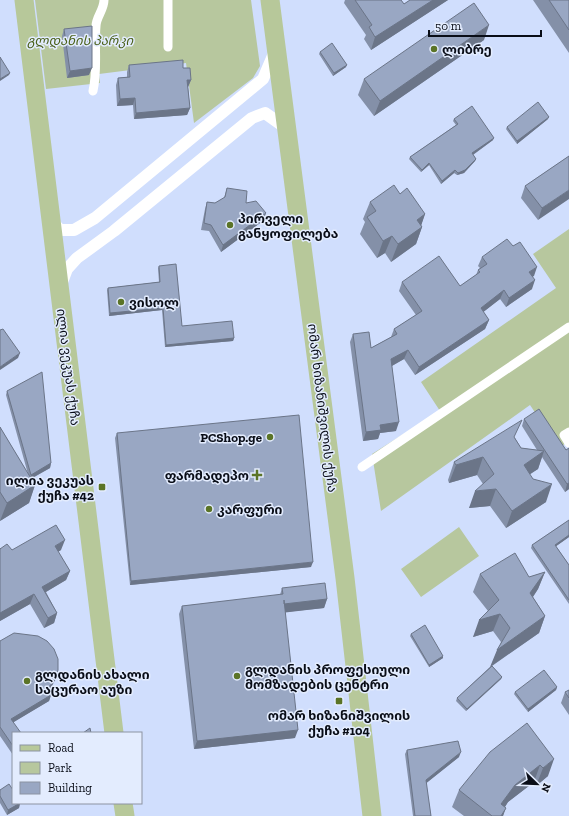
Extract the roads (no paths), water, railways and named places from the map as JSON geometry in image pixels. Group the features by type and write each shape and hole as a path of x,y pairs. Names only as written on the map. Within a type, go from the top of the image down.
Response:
{"main road":[{"name":"ილია ვეკუას ქუჩა","path":"24,0 114,732"},
{"name":"ომარ ხიზანიშვილის ქუჩა","path":"270,0 345,578 372,816"},
{"path":"123,804 124,816"}],"street":[{"path":"93,91 96,77 96,25 104,6 104,0"},
{"path":"168,0 168,47"},
{"path":"52,221 60,230 74,230 95,218 262,79 276,50"},
{"path":"59,289 67,269 77,258 114,231 252,118 264,113 286,128"},
{"path":"362,467 569,327"},
{"path":"569,432 564,435 569,443"}],"place":[{"name":"ლიბრე","path":"434,49"},
{"name":"პირველი განყოფილება","path":"230,225"},
{"name":"ვისოლ","path":"121,302"},
{"name":"PCShop.ge","path":"270,437"},
{"name":"ფარმადეპო","path":"257,475"},
{"name":"ილია ვეკუას ქუჩა #42","path":"102,487"},
{"name":"კარფური","path":"209,509"},
{"name":"გლდანის პროფესიული მომზადების ცენტრი","path":"237,676"},
{"name":"გლდანის ახალი საცურაო აუზი","path":"27,681"},
{"name":"ომარ ხიზანიშვილის ქუჩა #104","path":"339,701"}],"park label":[{"name":"გლდანის პარკი","path":"80,40"}]}
